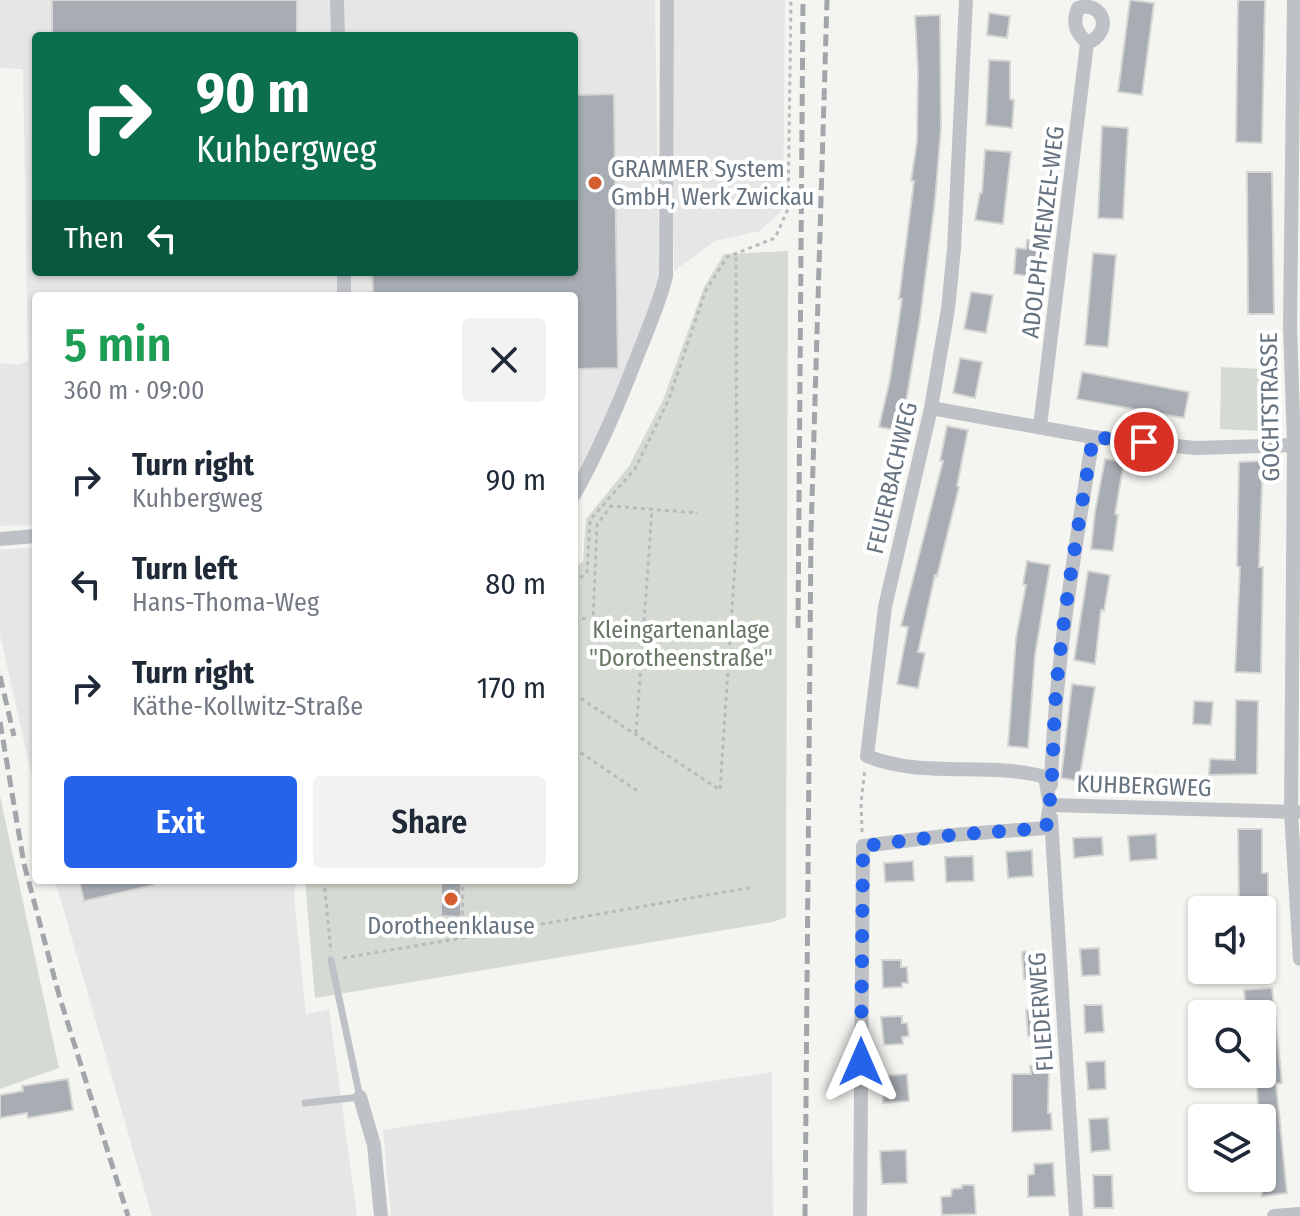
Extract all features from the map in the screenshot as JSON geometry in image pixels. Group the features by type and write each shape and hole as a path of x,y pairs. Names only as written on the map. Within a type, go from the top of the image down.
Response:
{"street":[{"path":"337,0 338,32"},
{"path":"578,488 596,458 618,405 661,297 666,276 667,0"},
{"name":"FEUERBACHWEG","path":"867,756 885,607 931,408 954,249 966,0"},
{"name":"GOCHTSTRASSE","path":"1294,0 1290,326 1294,445 1295,812 1300,959"},
{"name":"ADOLPH-MENZEL-WEG","path":"1040,426 1087,43"},
{"path":"931,408 1093,437 1195,448 1294,445"},
{"name":"FLIEDERWEG","path":"1076,1216 1050,805 1053,716 1063,622 1093,437"},
{"path":"0,539 32,536"},
{"path":"867,756 879,762 922,769 1021,770 1045,777 1050,805"},
{"name":"KUHBERGWEG","path":"863,846 1046,828 1050,805 1295,812"},
{"path":"860,1216 863,846"},
{"path":"360,1097 374,1145 381,1216"},
{"path":"1274,1216 1300,1214"}],"lane":[{"path":"305,1103 360,1097 331,960"}],"path":[{"path":"578,580 587,572 590,520 635,469 669,399 705,292 727,257 775,238 788,209 791,0"},
{"path":"578,697 720,790 737,534 736,253"},
{"path":"578,618 593,620 597,525 611,506 698,513"},
{"path":"636,735 652,510"},
{"path":"578,751 639,792"},
{"path":"863,846 861,803 867,756"},
{"path":"324,884 331,960 754,887"},
{"path":"462,938 463,884"}],"shaded area":[{"path":"0,0 655,0 659,284 589,455 578,473 578,292 32,292 32,525 0,526 0,363 20,365 28,360 23,69 0,68"},
{"path":"673,0 785,0 783,209 760,231 715,241 674,271"},
{"path":"32,547 32,777 0,635 0,550"},
{"path":"56,884 296,884 294,896 306,1014 329,1009 357,1216 152,1216"},
{"path":"772,1072 773,1216 391,1216 383,1130"}],"green space":[{"name":"Kleingartenanlage \"Dorotheenstraße\"","path":"788,251 786,917 773,922 315,998 305,884 578,884 578,565 583,561 586,519 629,466 663,400 704,287 724,254"},
{"path":"1221,367 1262,369 1260,431 1220,429"},
{"path":"0,796 59,1068 0,1089"}],"building":[{"path":"52,0 297,0 297,32 52,32"},
{"path":"1130,0 1154,3 1142,95 1118,92"},
{"path":"1238,0 1265,0 1262,143 1236,142"},
{"path":"989,13 1010,16 1007,38 987,35"},
{"path":"940,15 941,128 935,201 920,319 901,431 879,427 902,299 899,299 914,181 911,181 917,141 918,72 915,16"},
{"path":"989,60 1010,61 1010,99 1014,100 1012,128 986,125"},
{"name":"GRAMMER System GmbH, Werk Zwickau","path":"614,94 618,368 578,369 578,292 373,292 372,276 578,276 578,95"},
{"path":"1102,126 1128,128 1123,219 1098,218"},
{"path":"985,150 1011,152 1003,224 975,220 982,193"},
{"path":"1247,172 1272,172 1274,314 1248,314"},
{"path":"1027,240 1040,241 1036,277 1014,274 1016,248 1026,249"},
{"path":"1093,253 1116,255 1108,347 1085,345"},
{"path":"971,292 993,295 986,333 964,329"},
{"path":"960,358 982,362 975,398 953,393"},
{"path":"1082,372 1189,392 1184,418 1077,399"},
{"path":"947,426 968,430 959,487 918,652 925,653 918,688 897,684 908,627 901,626 943,461 940,461"},
{"path":"1105,459 1124,462 1115,514 1118,515 1113,551 1091,549"},
{"path":"1263,461 1259,567 1263,567 1261,673 1235,672 1240,567 1237,566 1239,462"},
{"path":"1027,561 1050,565 1035,655 1028,748 1008,746 1016,638 1026,585 1023,584"},
{"path":"1088,571 1110,575 1104,611 1101,610 1095,664 1074,660"},
{"path":"1072,684 1095,687 1079,781 1061,778"},
{"path":"1236,700 1258,701 1257,774 1209,775 1210,759 1235,760"},
{"path":"1194,701 1213,702 1211,725 1193,724"},
{"path":"1238,829 1262,829 1262,873 1268,873 1268,896 1239,896"},
{"path":"1156,834 1157,859 1130,861 1128,836"},
{"path":"1102,837 1103,855 1074,858 1073,838"},
{"path":"1032,850 1033,876 1008,878 1006,852"},
{"path":"973,856 974,881 946,882 945,857"},
{"path":"913,861 914,881 885,882 884,863"},
{"path":"80,884 154,884 154,885 84,901"},
{"name":"Dorotheenklause","path":"441,884 461,884 461,917 441,916"},
{"path":"1099,948 1100,975 1082,976 1080,949"},
{"path":"1041,950 1043,978 1024,979 1022,952"},
{"path":"882,960 901,960 901,967 907,967 908,983 902,983 902,987 883,988"},
{"path":"1272,988 1273,1000 1245,1000 1244,990"},
{"path":"1084,1005 1102,1005 1104,1032 1085,1033"},
{"path":"1045,1009 1046,1035 1028,1036 1026,1010"},
{"path":"902,1016 902,1023 907,1023 909,1036 902,1037 903,1044 884,1045 881,1017"},
{"path":"1276,1026 1282,1083 1276,1084"},
{"path":"1105,1061 1106,1089 1088,1090 1086,1062"},
{"path":"1049,1065 1048,1113 1051,1113 1052,1130 1012,1132 1012,1074 1031,1074 1030,1066"},
{"path":"907,1074 909,1101 883,1103 881,1076"},
{"path":"68,1079 73,1110 28,1118 27,1113 0,1118 0,1095 23,1091 22,1086"},
{"path":"1276,1084 1287,1193 1262,1196 1262,1192 1276,1192 1276,1104 1258,1104 1257,1088 1276,1088"},
{"path":"1108,1118 1110,1150 1091,1152 1089,1119"},
{"path":"906,1150 907,1183 882,1184 880,1151"},
{"path":"1053,1163 1055,1196 1028,1197 1028,1175 1034,1174 1034,1164"},
{"path":"1093,1175 1112,1175 1113,1208 1094,1208"},
{"path":"962,1185 974,1185 976,1214 942,1215 941,1197 951,1196 952,1189 962,1188"}],"railway":[{"path":"798,628 803,0"},
{"path":"805,1216 811,533 827,0"},
{"path":"0,676 14,736"},
{"path":"0,722 24,864 59,995 128,1216"}],"place":[{"name":"GRAMMER System GmbH, Werk Zwickau","path":"595,183"},
{"name":"Dorotheenklause","path":"451,899"}],"route":[{"path":"861,1062 863,846 1046,828 1063,622 1093,437 1144,442"}]}
